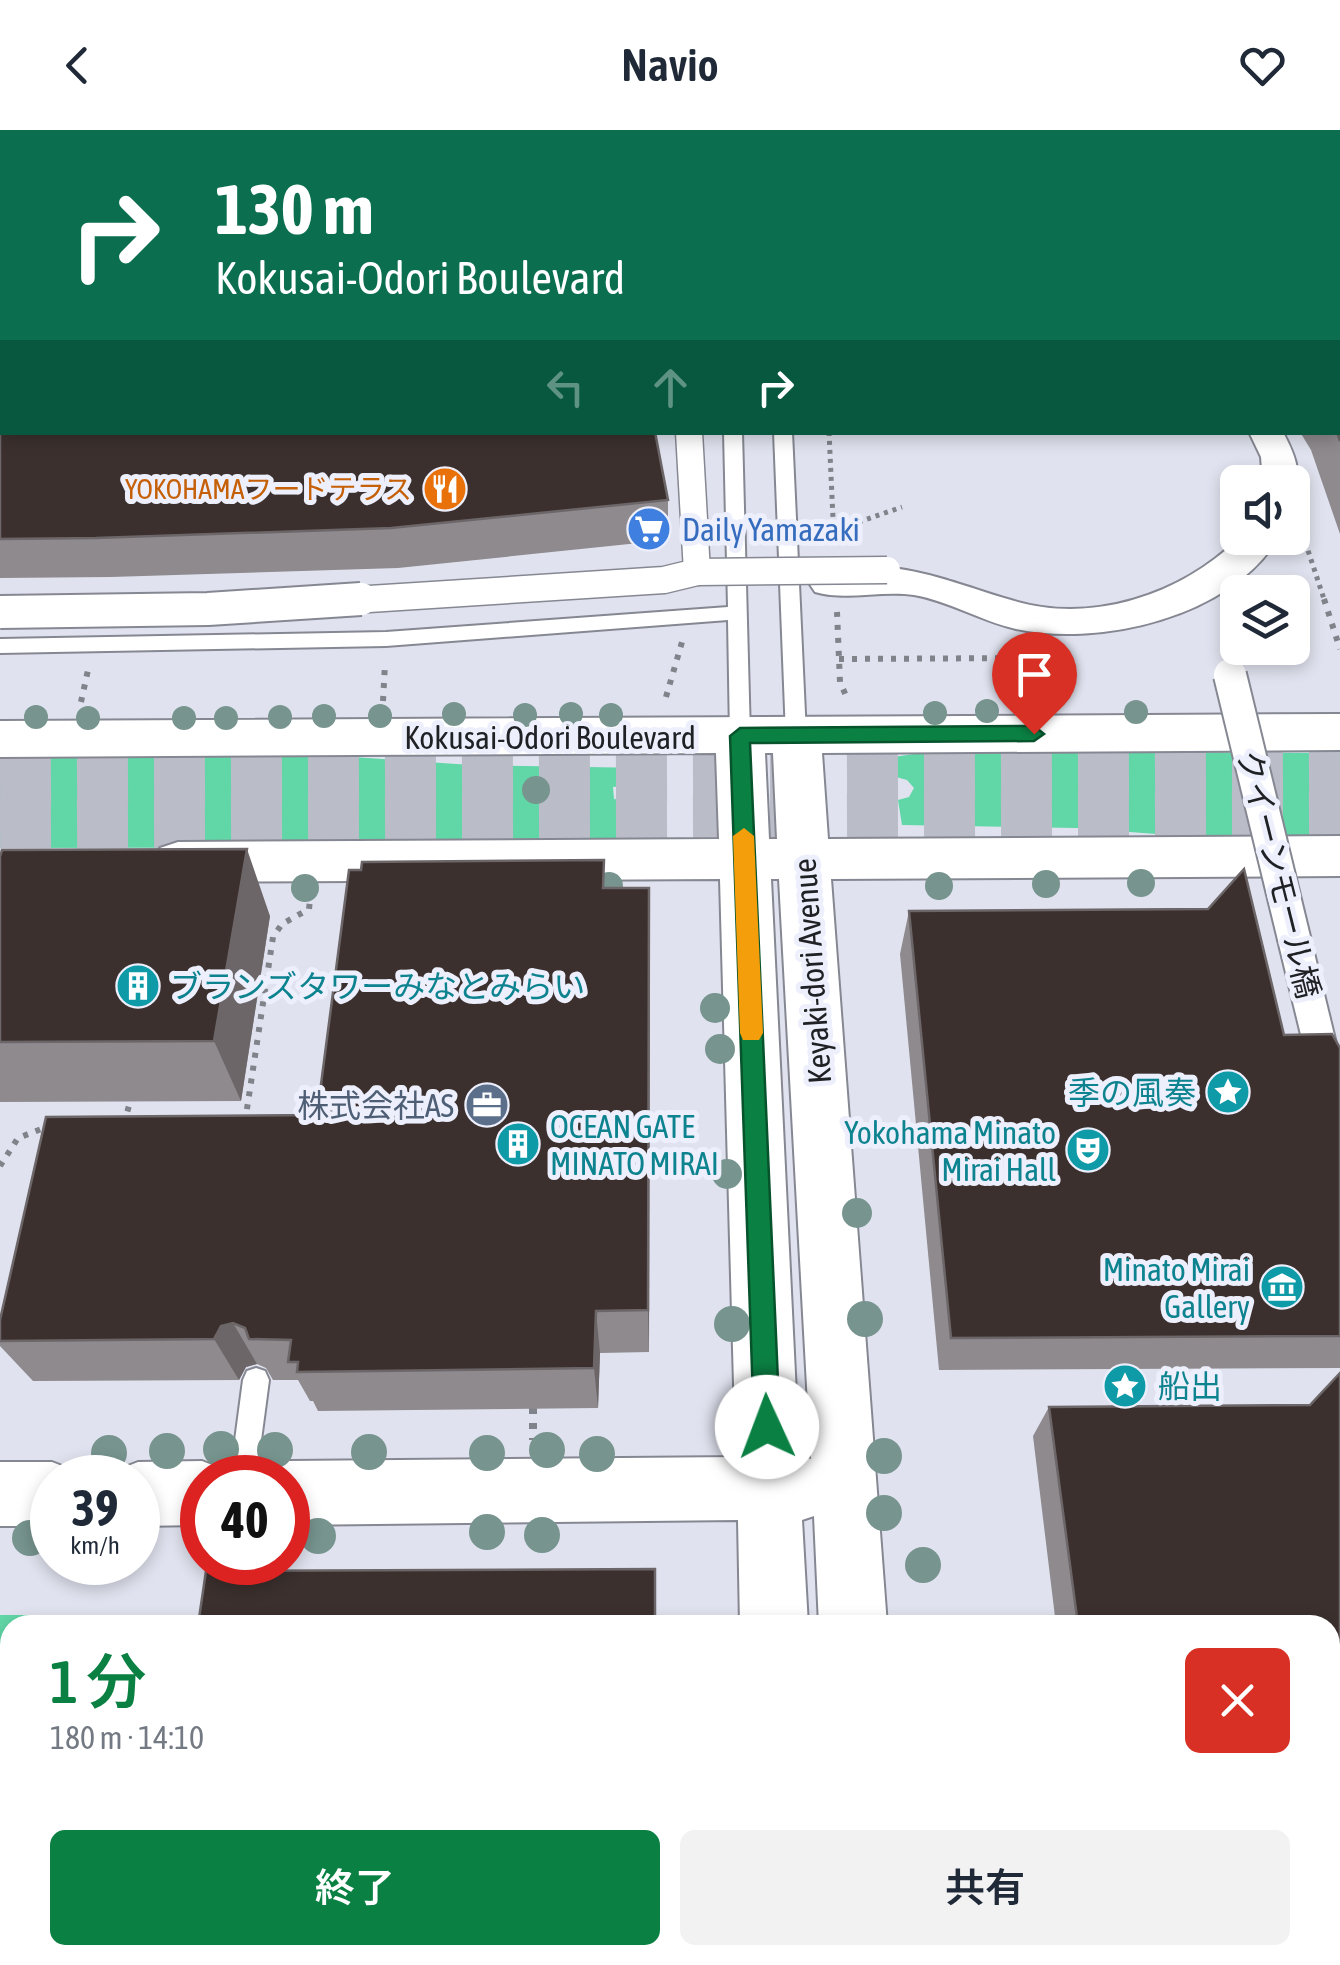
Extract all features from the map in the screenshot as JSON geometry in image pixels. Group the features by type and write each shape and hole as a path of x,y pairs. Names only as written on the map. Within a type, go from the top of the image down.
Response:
{"street":[{"path":"689,435 697,572"},
{"path":"1267,435 1279,465"},
{"path":"790,583 920,582 1020,616 1068,620 1156,608 1195,592 1243,555"},
{"path":"0,612 208,609 664,580 697,572 887,570"},
{"name":"クイーンモール橋","path":"1230,676 1328,1074"},
{"name":"Kokusai-Odori Boulevard","path":"0,739 1340,732"},
{"name":"Keyaki-dori Avenue","path":"796,735 853,1615"},
{"name":"Keyaki-dori Avenue","path":"740,736 774,1615"},
{"path":"136,862 1340,856"},
{"path":"310,1493 844,1488"},
{"path":"0,1494 30,1494"}],"lane":[{"path":"736,435 740,736"},
{"path":"782,435 796,735"},
{"path":"0,646 386,639 738,614"},
{"path":"246,1455 256,1380"}],"path":[{"path":"834,531 902,507"},
{"path":"1309,555 1340,650"},
{"path":"382,712 386,639"},
{"path":"839,659 1028,658"},
{"path":"228,1124 245,1124 273,937 282,924 308,909 311,892"},
{"path":"124,1126 130,1102"},
{"path":"104,1126 141,1125"},
{"path":"0,1166 18,1137 30,1130 65,1126"},
{"path":"532,1442 533,1408"}],"green space":[{"path":"933,751 1340,753 1340,840 902,825 898,800 909,797 914,788 907,780 896,777 894,757"},
{"path":"294,753 471,765 648,768 636,769 635,775 647,776 647,784 613,787 614,799 633,801 634,818 647,827 646,838 585,845 459,847 0,848 0,754"}],"building":[{"path":"0,435 656,435 668,500 391,528 0,539"},
{"path":"247,849 214,1041 0,1042 2,850"},
{"path":"604,860 603,888 649,888 648,1310 596,1311 594,1368 297,1372 298,1362 288,1362 291,1340 249,1339 245,1328 233,1323 221,1326 214,1339 0,1341 0,1320 46,1117 317,1115 349,870 361,870 362,862"},
{"path":"1244,869 1284,1035 1332,1034 1340,1048 1340,1336 951,1338 909,911 1208,909"},
{"path":"1340,1373 1340,1615 1077,1615 1049,1407 1310,1405"},
{"path":"655,1569 655,1615 199,1615 204,1585 310,1585 310,1571"}],"tunnel":[{"path":"0,780 1340,773"},
{"path":"0,823 1340,817"}],"slow traffic":[{"path":"744,836 751,1033"}],"place":[{"name":"YOKOHAMAフードテラス","path":"445,489"},
{"name":"Daily Yamazaki","path":"649,529"},
{"name":"ブランズタワーみなとみらい","path":"138,986"},
{"name":"季の風奏","path":"1228,1092"},
{"name":"株式会社AS","path":"487,1105"},
{"name":"OCEAN GATE MINATO MIRAI","path":"518,1144"},
{"name":"Yokohama Minato Mirai Hall","path":"1088,1150"},
{"name":"Minato Mirai Gallery","path":"1282,1287"},
{"name":"船出","path":"1125,1386"}],"route":[{"path":"767,1427 740,736 1034,734"}]}
